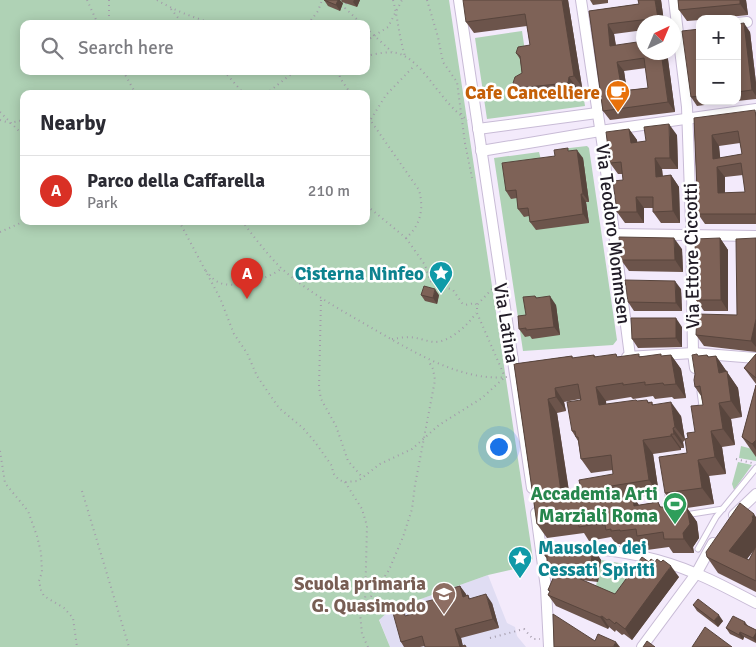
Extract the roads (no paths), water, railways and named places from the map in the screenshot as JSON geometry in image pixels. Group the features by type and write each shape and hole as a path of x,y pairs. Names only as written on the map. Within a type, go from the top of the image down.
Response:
{"street":[{"name":"Via Latina","path":"458,0 481,151 518,365 547,599 545,643"},
{"name":"Via Teodoro Mommsen","path":"581,0 630,356"},
{"name":"Via Ettore Ciccotti","path":"674,0 682,32 687,118 693,353 698,384"},
{"path":"481,151 600,131 756,109"},
{"path":"478,129 597,112"},
{"path":"614,234 756,236"},
{"path":"612,358 693,353 756,358"},
{"path":"726,524 751,501"},
{"path":"642,647 696,574 718,535"},
{"path":"541,546 553,546"},
{"path":"569,547 629,554 672,565 696,574 756,603"}],"lane":[{"path":"692,412 702,406 698,384"},
{"path":"698,549 723,509 756,466"},
{"path":"668,491 672,517 723,509"}],"place":[{"name":"Cafe Cancelliere","path":"618,113"},
{"name":"Cisterna Ninfeo","path":"441,294"},
{"name":"Parco della Caffarella","path":"247,299"},
{"name":"Accademia Arti Marziali Roma","path":"675,525"},
{"name":"Mausoleo dei Cessati Spiriti","path":"520,579"},
{"name":"Scuola primaria G. Quasimodo","path":"444,615"}]}
